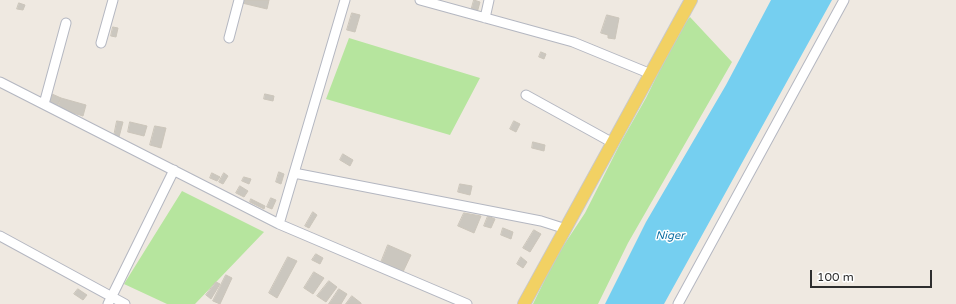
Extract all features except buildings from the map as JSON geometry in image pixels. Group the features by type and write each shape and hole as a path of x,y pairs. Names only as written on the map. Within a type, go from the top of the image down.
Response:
{"main road":[{"path":"524,304 691,0"}],"street":[{"path":"102,43 113,0"},
{"path":"229,38 240,0"},
{"path":"279,224 345,0"},
{"path":"420,0 574,42 650,74"},
{"path":"484,18 490,0"},
{"path":"678,304 844,0"},
{"path":"44,104 66,23"},
{"path":"0,82 279,224 467,304"},
{"path":"526,95 613,143"},
{"path":"109,300 174,170"},
{"path":"294,173 540,221 566,229"},
{"path":"0,236 109,300 126,304"}],"green space":[{"path":"690,17 732,62 628,243 598,304 533,304 556,257 585,213 621,142 646,98 680,29"},
{"path":"349,38 480,78 450,135 326,99"},
{"path":"182,191 264,232 195,304 167,304 124,284"}],"water":[{"name":"Niger","path":"771,0 832,0 664,304 605,304 646,222 726,85"}]}
